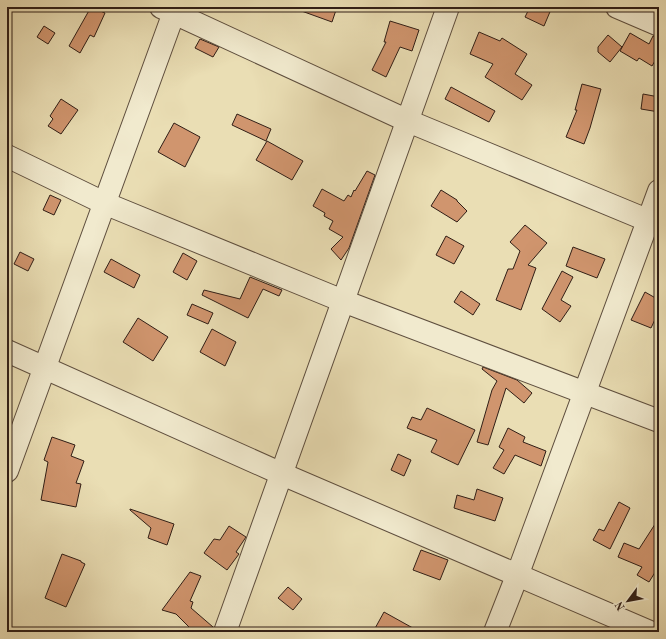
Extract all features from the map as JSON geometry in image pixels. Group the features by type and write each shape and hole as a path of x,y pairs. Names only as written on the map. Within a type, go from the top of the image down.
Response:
{"street":[{"path":"226,632 448,7"},
{"path":"617,7 659,25"},
{"path":"7,471 104,203 170,9 408,120 654,223"},
{"path":"7,156 104,203 344,301 659,421"},
{"path":"495,632 585,393 654,223 659,190"},
{"path":"7,351 282,474 650,632"}],"building":[{"path":"91,7 105,13 94,37 90,35 80,53 69,46"},
{"path":"296,7 337,7 332,22 296,9"},
{"path":"530,7 552,7 544,26 525,17"},
{"path":"390,21 419,30 412,51 400,47 386,77 372,70 386,42 384,42"},
{"path":"44,26 55,33 48,44 37,37"},
{"path":"479,32 500,41 502,38 527,54 515,74 532,85 522,100 485,77 493,64 470,54"},
{"path":"630,33 649,44 653,36 659,37 659,54 652,66 639,58 637,61 620,51"},
{"path":"608,35 622,47 610,62 598,52 598,47"},
{"path":"200,39 219,47 213,57 195,48"},
{"path":"582,84 601,89 584,144 566,137 577,110 575,110"},
{"path":"451,87 495,111 489,122 445,99"},
{"path":"643,94 659,97 659,112 641,109"},
{"path":"61,99 78,110 61,134 48,126 53,119 50,116"},
{"path":"237,114 271,129 266,141 232,125"},
{"path":"174,123 200,137 185,167 158,152"},
{"path":"267,141 303,161 292,180 256,160"},
{"path":"367,171 375,175 349,248 341,260 331,249 343,237 329,229 333,221 324,216 325,213 313,206 322,189 344,201 348,195 351,197"},
{"path":"441,190 457,200 467,211 457,222 431,206"},
{"path":"50,195 61,200 54,215 43,210"},
{"path":"525,225 547,243 528,265 536,268 521,310 496,300 508,269 513,269 520,251 510,242"},
{"path":"446,236 464,246 454,264 436,255"},
{"path":"573,247 605,259 597,278 566,266"},
{"path":"20,252 34,259 28,271 14,264"},
{"path":"183,253 197,261 187,280 173,272"},
{"path":"111,259 140,275 134,288 104,272"},
{"path":"562,271 573,277 561,300 571,306 560,322 542,309"},
{"path":"250,277 282,290 279,296 263,289 248,318 202,295 204,290 240,299"},
{"path":"461,291 480,304 473,315 454,302"},
{"path":"645,292 659,300 659,311 651,328 631,320"},
{"path":"192,304 213,313 208,324 187,315"},
{"path":"138,318 168,337 153,361 123,342"},
{"path":"212,329 236,342 225,366 200,352"},
{"path":"483,367 517,380 532,393 524,403 506,388 488,445 477,442 492,390 497,381 482,369"},
{"path":"427,408 475,430 458,465 431,452 437,440 407,428 412,417 421,420"},
{"path":"508,428 525,437 523,442 546,451 541,466 515,455 504,474 493,468 504,450 499,447"},
{"path":"52,437 75,445 71,456 84,461 76,483 81,484 76,507 41,500 48,462 44,460"},
{"path":"398,454 411,460 404,476 391,470"},
{"path":"477,489 503,498 495,521 454,508 457,495 474,500"},
{"path":"619,502 630,508 610,549 593,540 599,529 604,531"},
{"path":"130,509 174,524 167,545 148,538 151,528"},
{"path":"659,518 659,566 649,582 637,575 642,567 618,557 624,543 639,549"},
{"path":"229,526 246,537 236,552 239,554 227,570 204,553 214,539 220,540"},
{"path":"421,550 448,560 440,580 413,570"},
{"path":"62,554 85,564 66,607 45,598"},
{"path":"190,572 201,576 190,601 193,602 191,608 213,627 213,632 194,632 176,614 162,610"},
{"path":"288,587 302,599 293,610 278,598"},
{"path":"384,612 420,632 373,632"}]}
